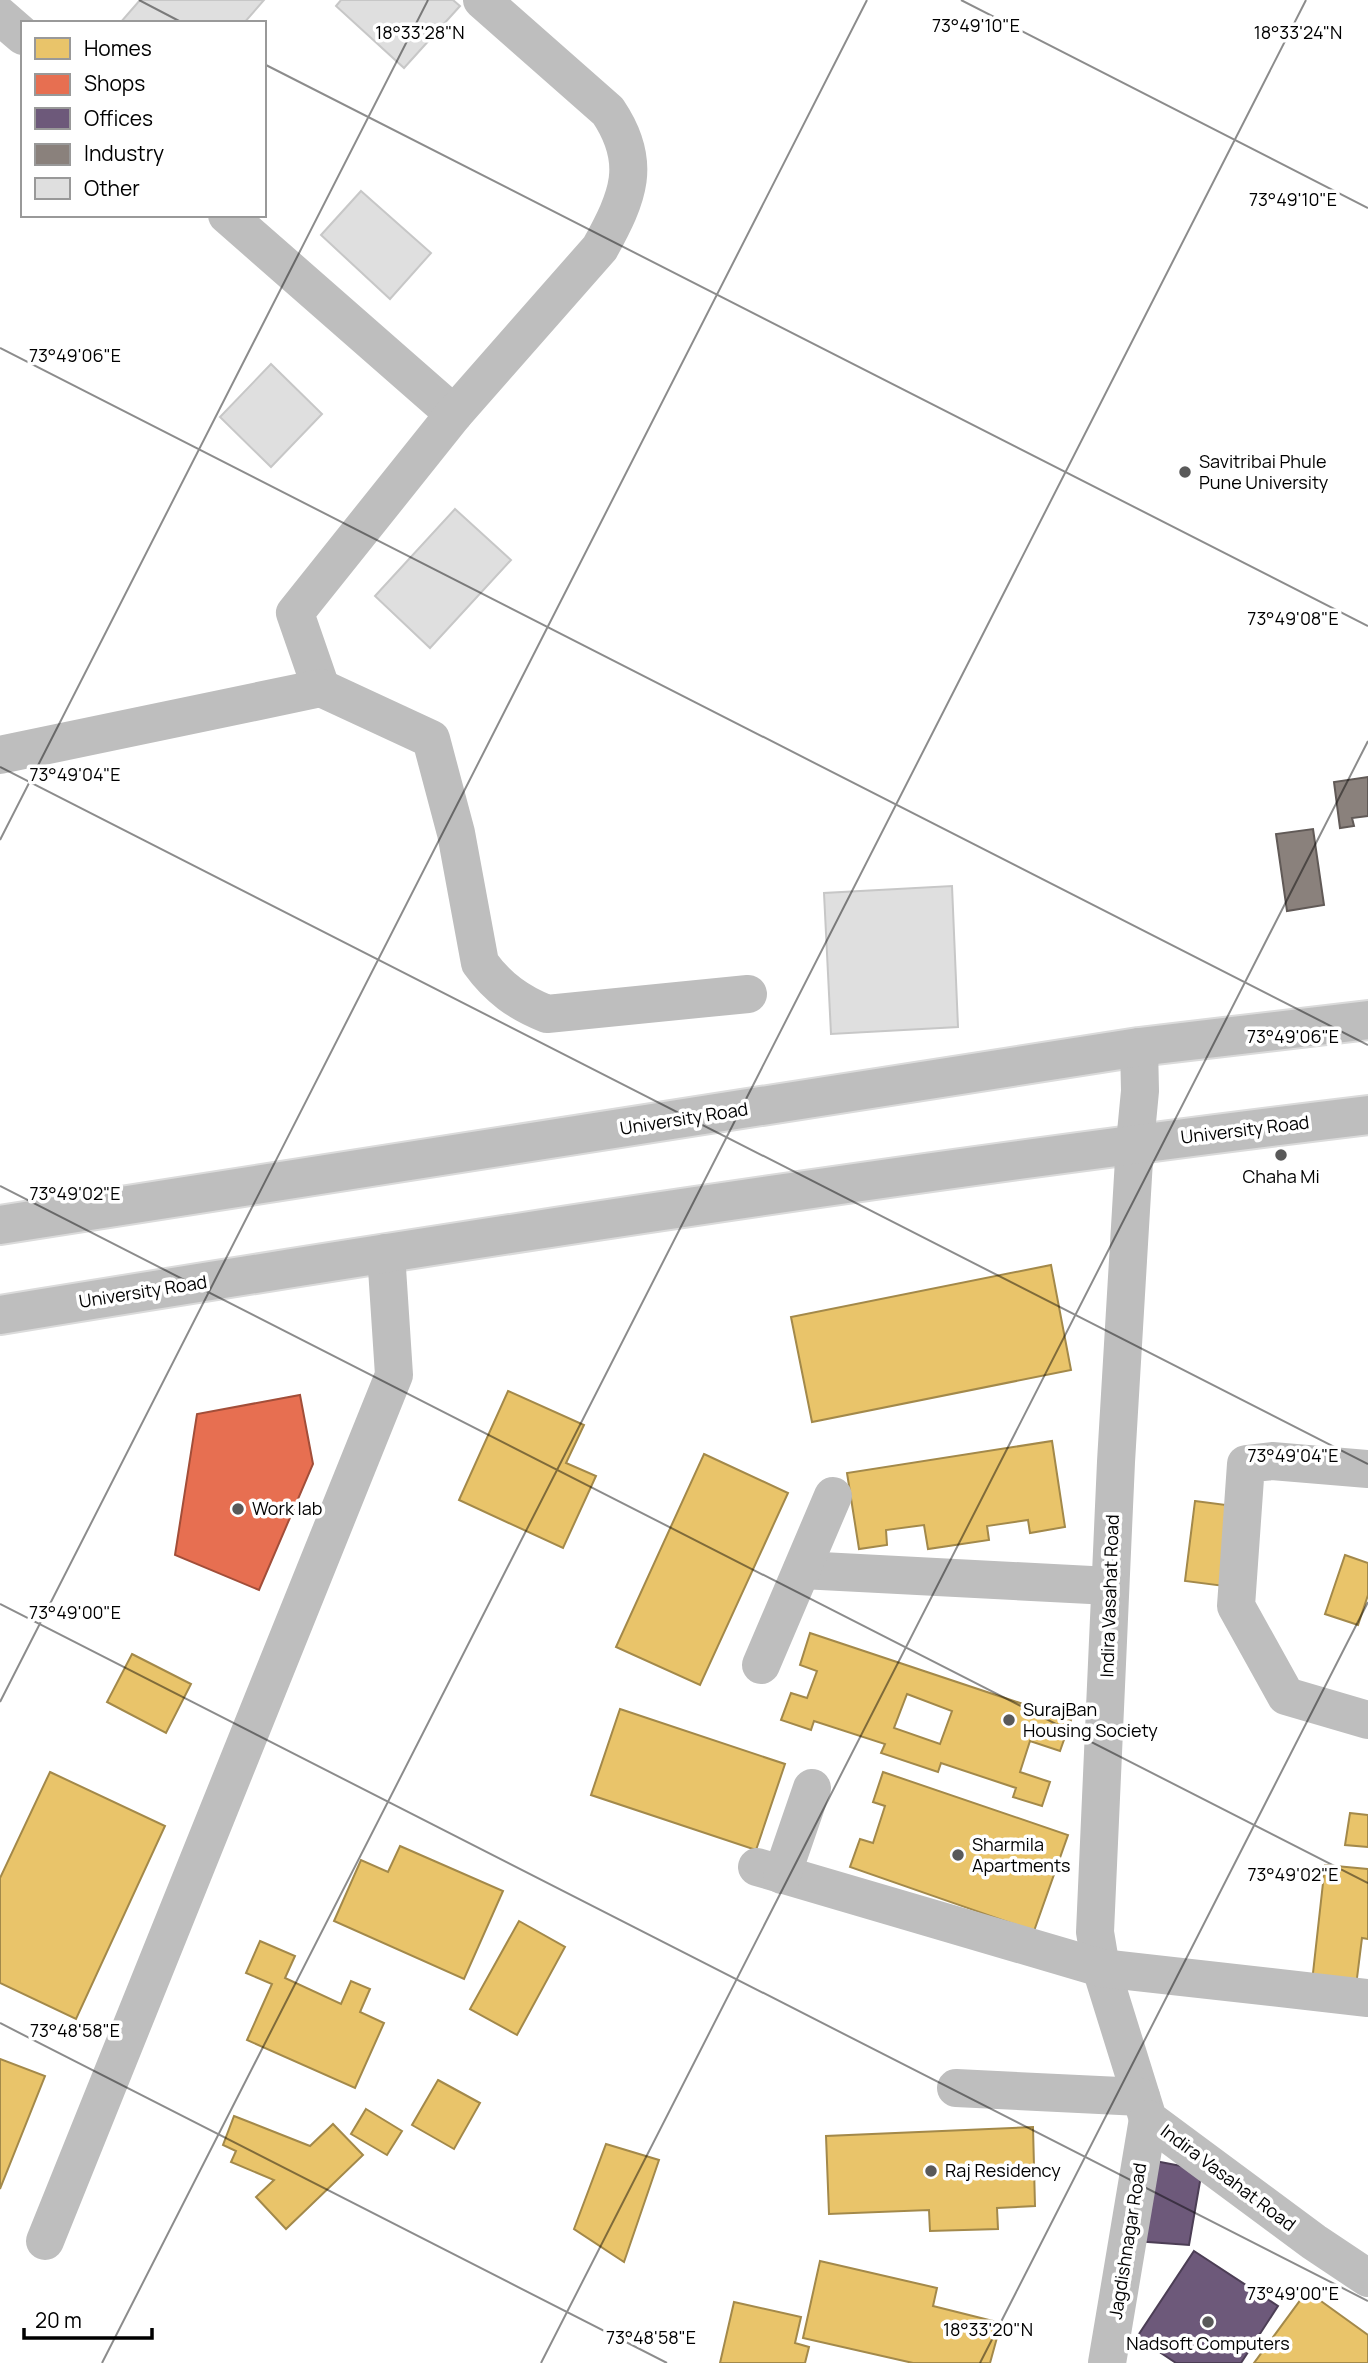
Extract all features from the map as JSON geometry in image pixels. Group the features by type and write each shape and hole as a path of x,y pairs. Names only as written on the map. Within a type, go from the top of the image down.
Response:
{"street":[{"path":"10,0 0,13 21,34"},
{"path":"321,688 295,613 453,414 600,248 617,217 629,185 626,152 620,129 608,111 482,0"},
{"path":"229,217 453,414"},
{"path":"0,755 321,688 431,739 456,833 480,963 506,992 526,1006 548,1014 748,994"},
{"name":"University Road","path":"0,1225 1139,1047 1368,1020"},
{"name":"Indira Vasahat Road","path":"1139,1047 1140,1091 1110,1586 1095,1932 1101,1968 1145,2108 1314,2242 1368,2278"},
{"name":"University Road","path":"0,1315 386,1253 1135,1143 1368,1115"},
{"path":"45,2241 394,1375 388,1318 386,1253"},
{"path":"1368,1469 1272,1461 1246,1464 1236,1606 1286,1696 1368,1720"},
{"path":"761,1665 833,1496"},
{"path":"802,1570 1110,1586"},
{"path":"812,1788 770,1871 1101,1968 1368,1998"},
{"path":"956,2088 1145,2108"},
{"name":"Jagdishnagar Road","path":"1107,2363 1145,2108"}],"building: Homes":[{"path":"1051,1265 1071,1370 812,1422 791,1317"},
{"path":"508,1391 584,1425 566,1463 596,1476 563,1548 459,1500"},
{"path":"1052,1441 1065,1527 1030,1533 1028,1520 987,1526 989,1540 928,1549 924,1525 886,1530 887,1545 859,1549 847,1473"},
{"path":"704,1454 788,1493 700,1685 616,1647"},
{"path":"1195,1501 1234,1506 1224,1586 1185,1581"},
{"path":"1345,1555 1368,1563 1368,1595 1358,1625 1325,1614"},
{"name":"SurajBan Housing Society","path":"810,1633 1071,1720 1060,1751 1030,1741 1020,1772 1050,1782 1042,1806 1013,1797 1016,1788 941,1763 938,1772 881,1753 885,1744 814,1721 811,1730 781,1720 791,1693 807,1698 817,1671 800,1665","holes":["907,1694 952,1711 940,1744 894,1728"]},
{"path":"132,1654 191,1684 166,1733 107,1702"},
{"path":"620,1709 785,1764 756,1850 591,1795"},
{"path":"50,1772 165,1826 76,2019 0,1983 0,1878"},
{"name":"Sharmila Apartments","path":"883,1772 1068,1835 1034,1931 850,1867 860,1839 873,1843 885,1806 873,1802"},
{"path":"1350,1813 1368,1815 1368,1847 1345,1845"},
{"path":"400,1846 503,1891 464,1979 334,1921 361,1860 388,1872"},
{"path":"1325,1865 1368,1869 1368,1939 1362,1938 1356,1986 1312,1982"},
{"path":"519,1921 565,1947 517,2035 470,2009"},
{"path":"260,1941 295,1956 285,1978 341,2004 351,1981 370,1989 360,2012 384,2023 355,2088 247,2040 272,1984 246,1973"},
{"path":"0,2059 45,2076 0,2189"},
{"path":"438,2080 480,2103 454,2149 412,2125"},
{"path":"366,2109 402,2131 387,2155 351,2134"},
{"path":"234,2116 310,2146 333,2124 363,2155 286,2229 256,2197 274,2180 231,2162 236,2151 223,2145"},
{"name":"Raj Residency","path":"1033,2127 1035,2206 997,2208 998,2229 930,2231 929,2210 829,2214 826,2136"},
{"path":"606,2144 659,2160 624,2262 574,2229"},
{"path":"820,2261 937,2288 933,2306 1001,2323 990,2363 913,2363 803,2338"},
{"path":"1307,2291 1368,2335 1368,2363 1254,2363"},
{"path":"734,2302 801,2317 795,2343 809,2347 805,2363 720,2363"}],"building: Shops":[{"name":"Work lab","path":"300,1395 313,1464 259,1590 175,1555 197,1414"}],"building: Offices":[{"path":"1150,2160 1202,2170 1189,2245 1135,2241"},
{"name":"Nadsoft Computers","path":"1194,2251 1278,2306 1241,2363 1176,2363 1137,2337"}],"building: Industry":[{"path":"1368,777 1368,816 1352,818 1354,826 1340,828 1334,782"},
{"path":"1313,829 1324,905 1287,911 1276,834"}],"building: Other":[{"path":"140,0 264,0 246,21 122,21"},
{"path":"341,0 453,0 460,6 404,68 336,6"},
{"path":"361,191 431,253 390,299 321,235"},
{"path":"271,364 322,414 271,467 220,417"},
{"path":"455,509 511,560 430,648 375,596"},
{"path":"952,886 958,1027 831,1034 824,893"}],"place":[{"name":"Savitribai Phule Pune University","path":"1185,472"},
{"name":"Chaha Mi","path":"1281,1155"},
{"name":"Work lab","path":"238,1509"},
{"name":"SurajBan Housing Society","path":"1009,1720"},
{"name":"Sharmila Apartments","path":"958,1855"},
{"name":"Raj Residency","path":"931,2171"},
{"name":"Nadsoft Computers","path":"1208,2322"}]}
